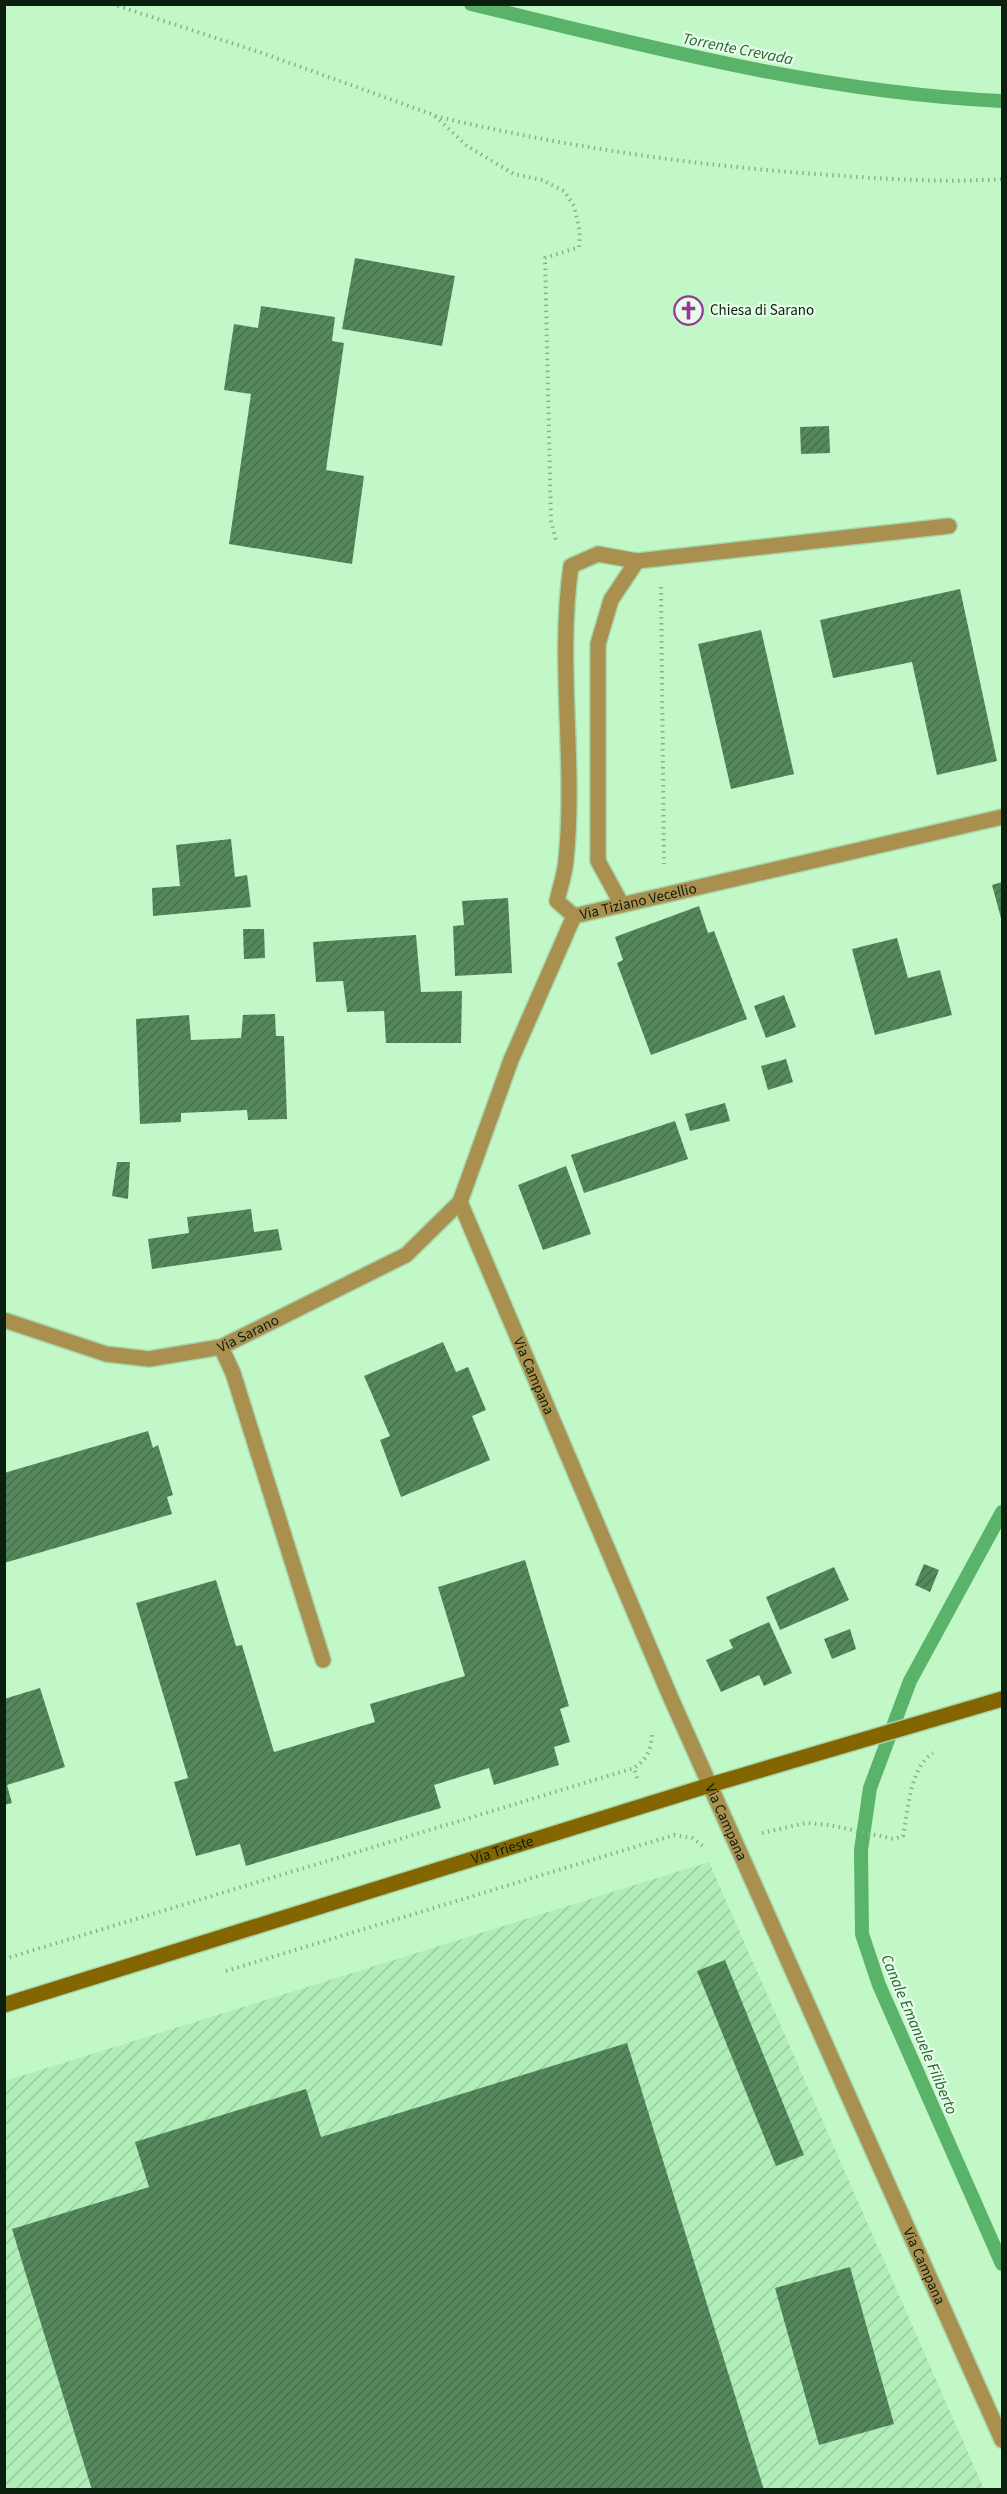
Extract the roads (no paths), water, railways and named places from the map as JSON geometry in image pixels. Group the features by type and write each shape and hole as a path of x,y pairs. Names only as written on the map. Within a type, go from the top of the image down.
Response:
{"street":[{"path":"574,916 557,901 566,861 568,779 566,603 572,566 598,554 637,561 949,526"},
{"path":"622,905 598,861 598,644 611,600 637,561"},
{"name":"Via Tiziano Vecellio","path":"460,1202 511,1060 574,916 1002,817"},
{"name":"Via Sarano","path":"4,1320 106,1354 149,1359 221,1347 406,1255 460,1202"},
{"name":"Via Campana","path":"460,1202 670,1696 1002,2440"},
{"path":"221,1347 233,1373 322,1660"},
{"name":"Via Trieste","path":"4,2005 710,1785 1002,1699"}],"waterway":[{"name":"Torrente Crevada","path":"471,4 668,51 801,78 935,96 1002,101"},
{"name":"Canale Emanuele Filiberto","path":"1002,1512 910,1681 870,1788 861,1850 862,1934 879,1985 1002,2264"}],"place":[{"name":"Chiesa di Sarano","path":"689,310"}]}
